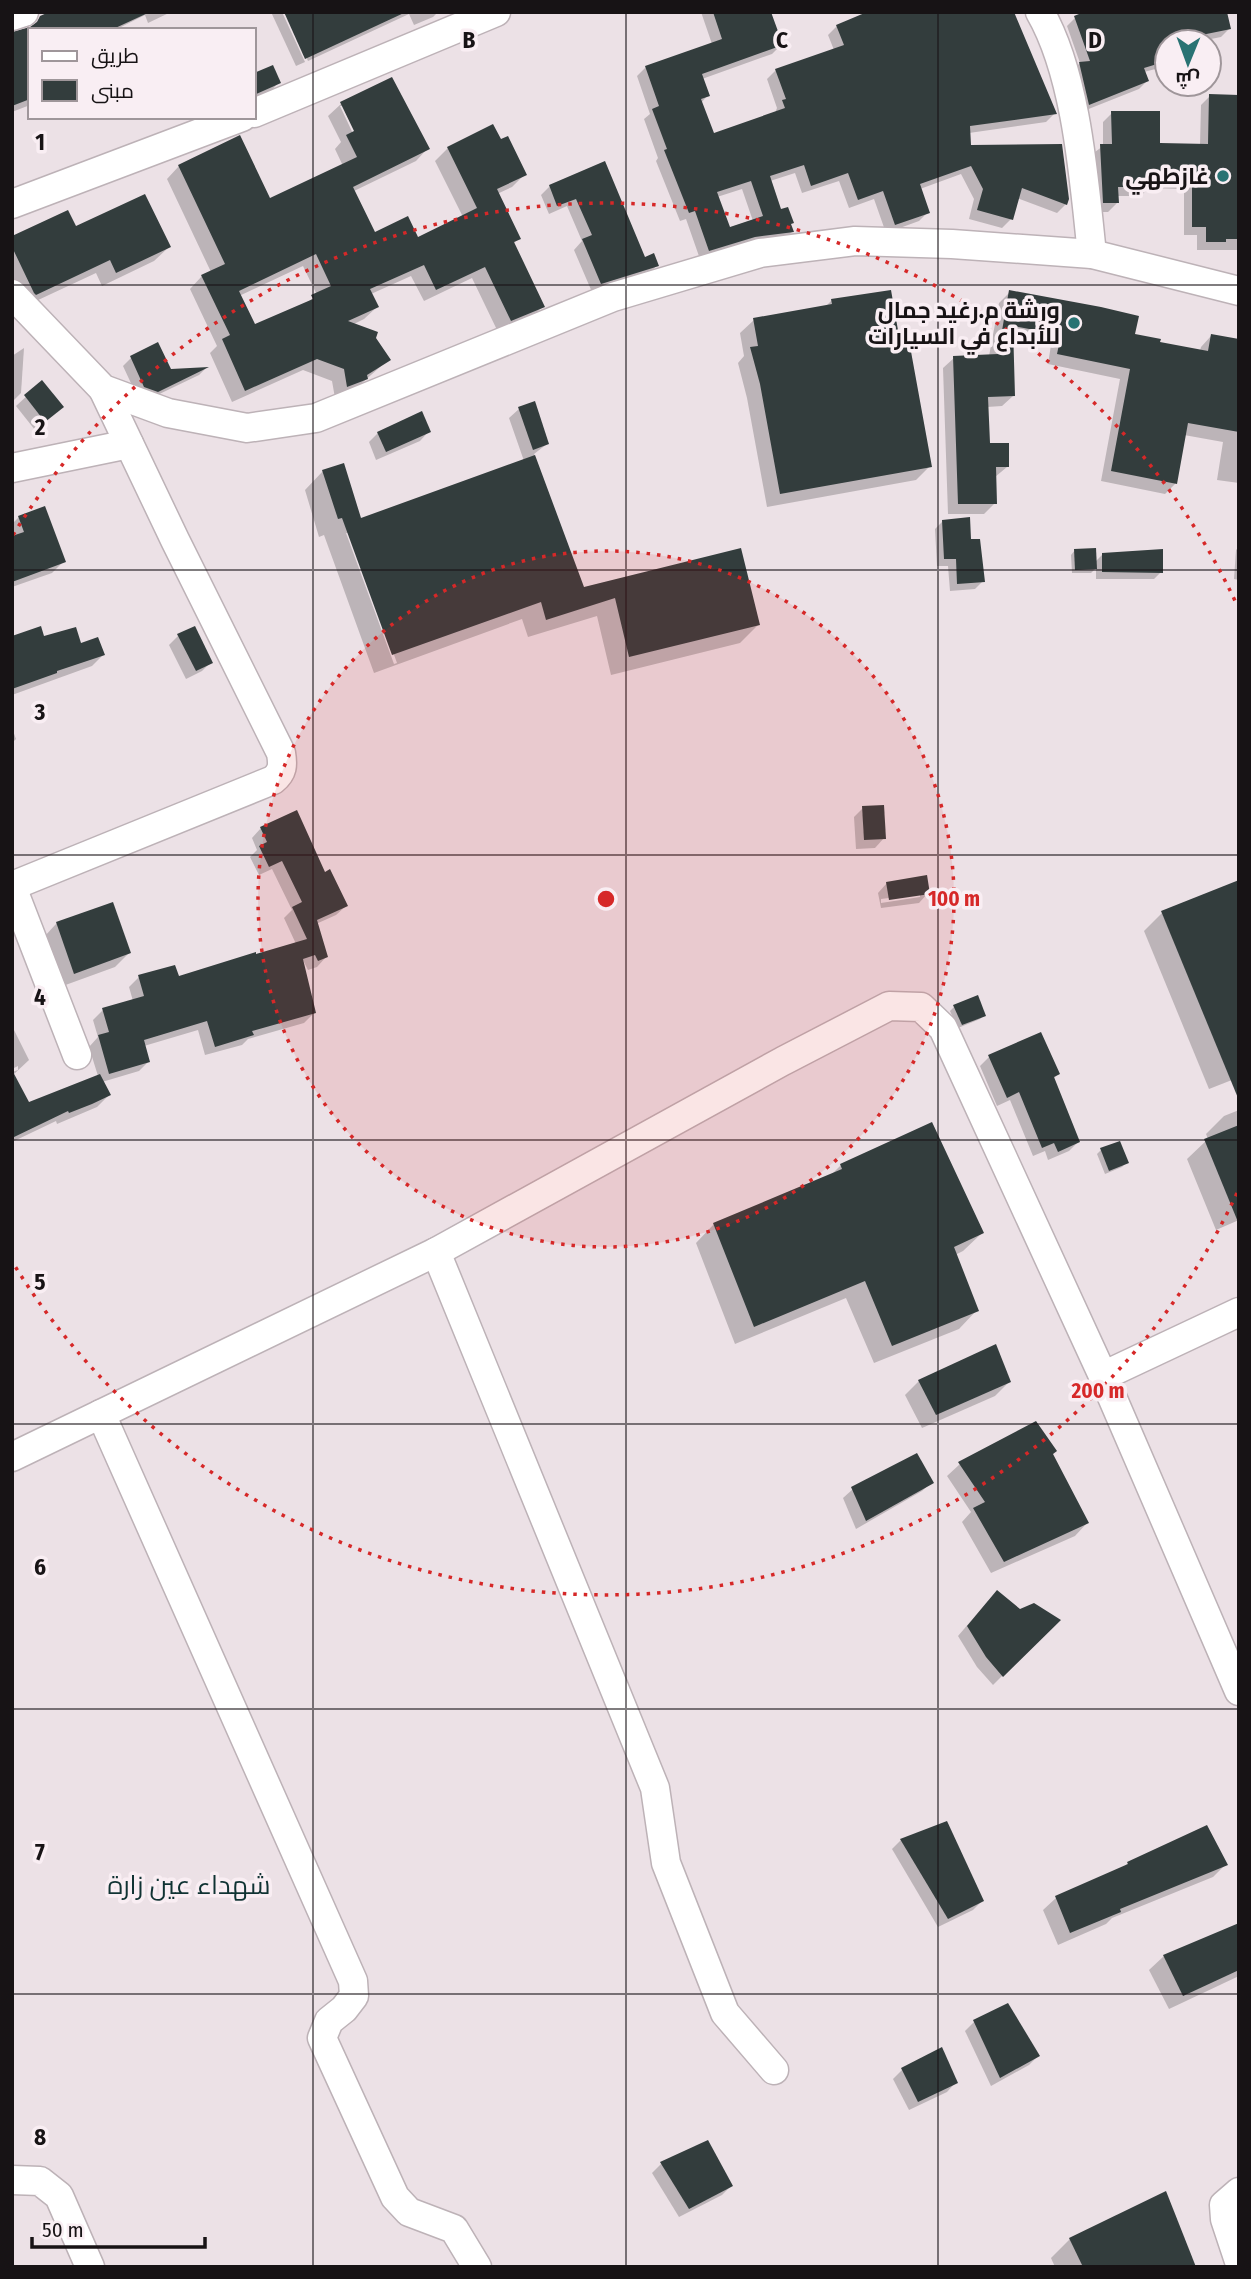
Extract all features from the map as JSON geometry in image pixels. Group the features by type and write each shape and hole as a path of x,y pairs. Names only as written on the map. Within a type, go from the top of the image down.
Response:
{"street":[{"path":"12,16 23,12"},
{"path":"256,112 496,12"},
{"path":"1040,12 1064,72 1082,166 1092,254"},
{"path":"12,204 237,119"},
{"path":"103,389 168,413 247,428 316,418 614,297 760,253 855,241 952,244 1092,254 1239,291"},
{"path":"12,294 103,389 281,753 283,765 279,775 273,780 12,886 77,1055"},
{"path":"12,468 129,444"},
{"path":"12,1457 436,1252 783,1061 889,1006 921,1007 943,1028 1103,1376 1239,1691"},
{"path":"436,1252 655,1788 666,1863 725,2013 774,2070"},
{"path":"1103,1376 1239,1312"},
{"path":"101,1414 353,1982 354,1996 344,2010 329,2021 322,2038 395,2197 409,2212 454,2229 477,2267"},
{"path":"12,2179 40,2180 59,2196 90,2267"},
{"path":"1239,2192 1224,2206 1225,2219 1239,2261"}],"building":[{"path":"49,12 150,12 115,28 28,28 28,100 12,106 12,32 30,27 40,16"},
{"path":"284,12 406,12 305,59"},
{"path":"713,12 771,12 783,45 702,74 710,96 701,99 714,133 785,108 782,100 786,99 775,69 844,45 836,25 867,12 1014,12 1057,114 970,126 971,145 1062,144 1069,199 1067,205 1022,188 1013,220 977,210 983,189 971,166 920,184 930,213 895,225 883,191 858,200 848,173 811,186 804,165 770,176 781,209 788,207 794,223 791,224 794,232 755,237 709,251 695,211 689,213 664,150 667,149 652,109 659,106 645,66 722,39","holes":["751,181 763,216 730,227 717,192"]},
{"path":"1084,12 1227,12 1231,29 1153,28 1153,65 1144,68 1149,81 1089,105 1079,62 1090,61 1074,16"},
{"path":"273,65 281,83 256,94 256,72"},
{"path":"392,77 430,149 353,187 375,232 408,216 418,237 477,208 447,147 493,124 501,139 508,136 527,175 497,189 521,239 514,242 545,307 511,321 485,267 436,290 424,265 370,289 379,307 348,321 378,332 376,338 391,360 367,375 368,379 347,387 344,369 317,359 245,391 222,339 230,335 201,275 225,264 178,165 240,135 270,198 357,157 346,135 354,131 340,102","holes":["316,254 331,286 311,295 313,299 255,324 239,291"]},
{"path":"1223,94 1239,95 1239,239 1206,242 1206,227 1192,227 1192,180 1151,179 1152,187 1118,187 1119,203 1103,203 1100,144 1112,144 1111,111 1160,111 1160,143 1208,144 1209,98 1223,98"},
{"path":"605,161 645,257 654,253 659,266 601,284 582,239 592,235 576,199 557,206 549,185"},
{"path":"145,194 171,247 116,273 110,260 36,295 34,293 12,247 12,236 68,210 76,226"},
{"path":"891,290 899,336 908,335 932,467 780,494 760,384 750,347 758,346 753,318 832,304 831,299"},
{"path":"1009,290 1139,316 1135,334 1161,339 1160,342 1208,351 1211,334 1239,339 1239,432 1188,423 1177,484 1111,471 1130,369 1057,354 1061,335 1013,326 1015,396 988,397 990,443 1009,443 1009,467 996,467 997,504 958,504 953,356 998,354"},
{"path":"158,342 171,369 209,367 158,392 144,387 130,356"},
{"path":"42,380 64,407 45,422 24,395"},
{"path":"535,401 549,444 533,450 518,407"},
{"path":"422,411 431,432 386,452 377,432"},
{"path":"535,455 584,587 741,548 760,625 629,657 615,598 546,620 541,602 392,655 342,518 338,519 322,470 344,463 361,518"},
{"path":"45,506 66,562 12,582 12,536 24,532 18,516"},
{"path":"970,517 971,539 980,539 985,582 957,584 956,559 944,559 942,520"},
{"path":"1096,548 1097,569 1075,570 1074,549"},
{"path":"1163,549 1163,573 1102,572 1102,553"},
{"path":"41,626 44,636 76,627 81,643 98,637 105,655 12,689 12,636"},
{"path":"195,626 213,663 196,671 177,634"},
{"path":"884,805 886,839 864,840 862,806"},
{"path":"297,810 325,872 330,869 348,906 317,920 328,957 318,961 315,955 303,959 316,1013 252,1031 254,1035 215,1047 207,1021 144,1040 150,1062 109,1074 98,1035 109,1032 102,1008 144,996 138,975 175,965 179,976 307,939 292,907 302,902 282,861 269,867 259,846 267,842 260,827"},
{"path":"927,875 930,894 889,900 886,882"},
{"path":"1239,880 1239,1098 1238,1098 1161,911"},
{"path":"113,902 131,953 74,974 56,922"},
{"path":"978,995 986,1016 962,1025 953,1005"},
{"path":"1041,1032 1060,1074 1054,1077 1080,1142 1058,1152 1054,1143 1042,1148 1019,1092 1007,1098 988,1055"},
{"path":"12,1070 29,1102 100,1074 111,1095 69,1113 68,1111 12,1138"},
{"path":"932,1122 984,1233 954,1247 979,1311 892,1346 865,1281 754,1327 713,1223 842,1169 840,1164"},
{"path":"1239,1125 1239,1222 1238,1222 1204,1139"},
{"path":"1120,1141 1129,1163 1109,1171 1100,1148"},
{"path":"996,1344 1011,1382 936,1415 918,1380"},
{"path":"1036,1421 1057,1451 1053,1454 1089,1523 1004,1562 973,1508 985,1502 958,1462"},
{"path":"917,1453 934,1483 866,1521 851,1487"},
{"path":"997,1590 1020,1609 1034,1603 1061,1620 1003,1677 986,1657 967,1626"},
{"path":"947,1821 984,1901 948,1919 900,1839"},
{"path":"1207,1825 1228,1865 1120,1909 1121,1912 1070,1933 1055,1896"},
{"path":"1239,1923 1239,1970 1183,1996 1163,1955"},
{"path":"1008,2003 1040,2056 1000,2078 973,2020"},
{"path":"942,2047 958,2083 918,2102 901,2068"},
{"path":"708,2140 733,2186 689,2209 660,2162"},
{"path":"1166,2191 1196,2267 1083,2267 1069,2238"}],"place":[{"name":"غازطهي","path":"1223,176"},
{"name":"ورشة م.رغيد جمال للأبداع في السيارات","path":"1074,323"}],"district":[{"name":"شهداء عين زارة","path":"189,1885"}]}
